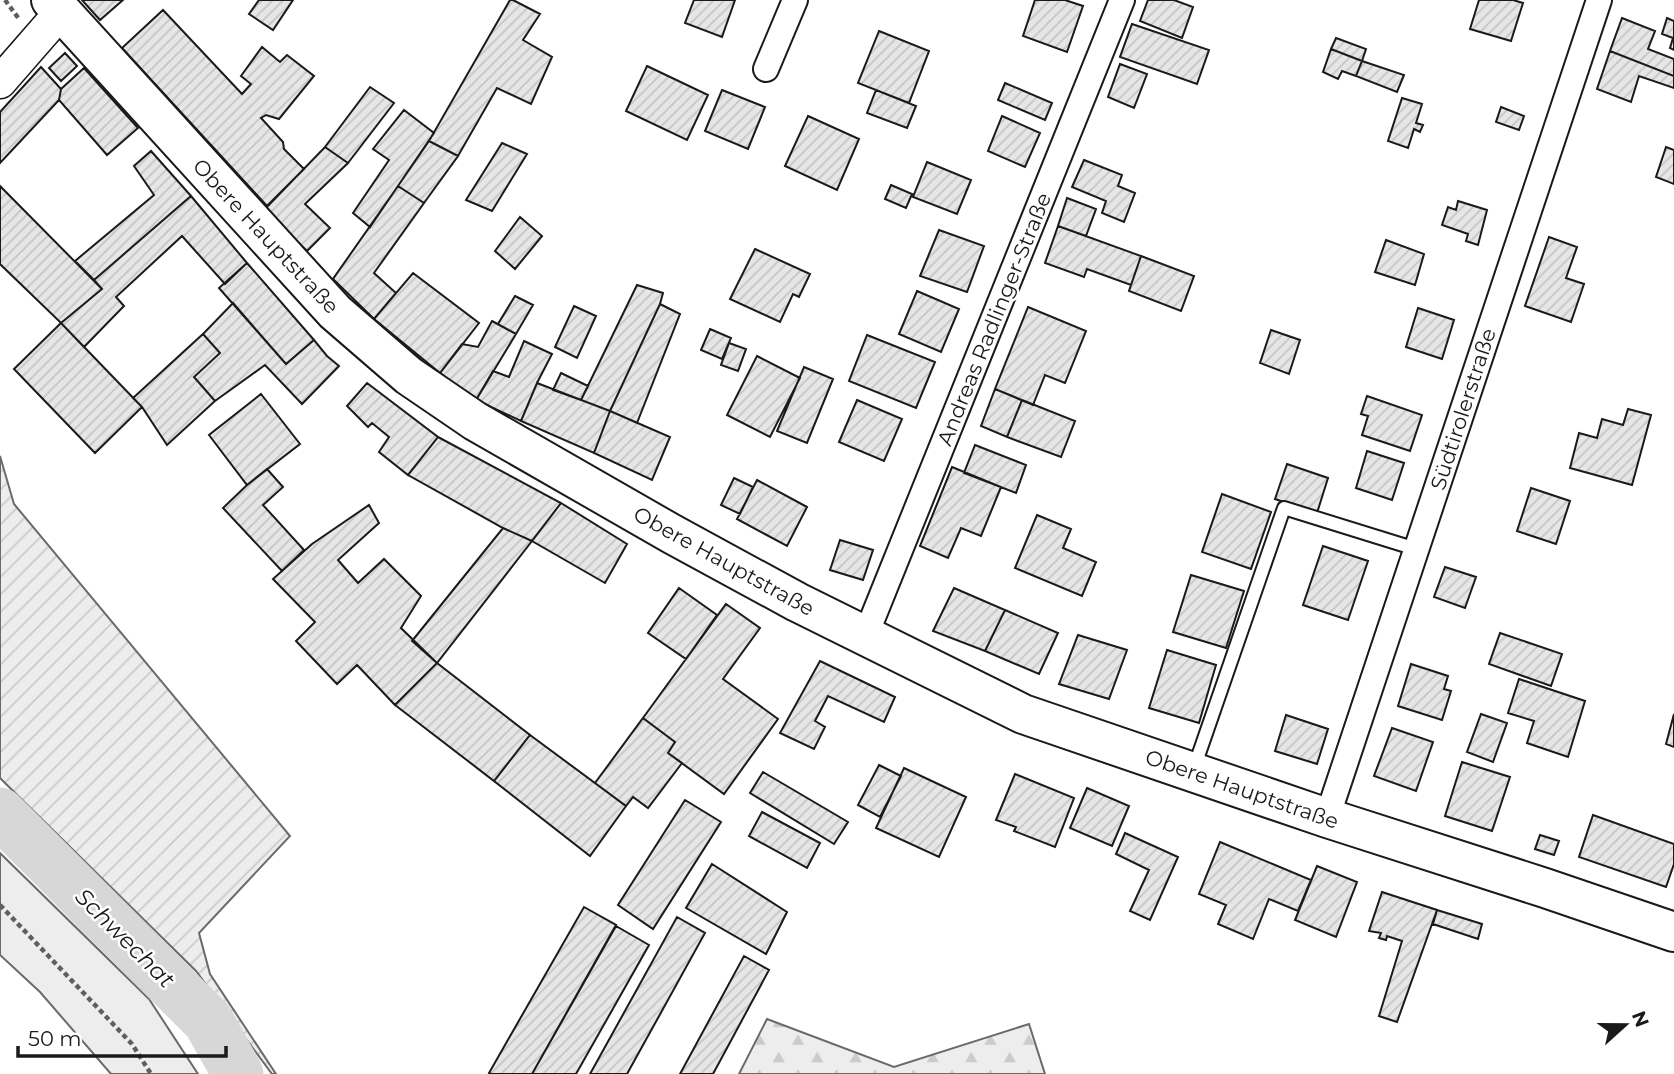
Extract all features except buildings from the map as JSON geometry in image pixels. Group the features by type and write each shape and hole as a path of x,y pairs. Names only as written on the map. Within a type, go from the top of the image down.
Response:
{"main road":[{"name":"Obere Hauptstraße","path":"56,6 335,312 409,376 475,421 797,603 1023,714 1674,932"}],"street":[{"path":"766,69 795,0"},
{"name":"Andreas Radlinger-Straße","path":"865,637 1122,0"},
{"name":"Südtirolerstraße","path":"1327,818 1599,0"},
{"path":"0,82 56,6"}],"lane":[{"path":"1193,772 1284,508 1416,549"}],"path":[{"path":"0,905 132,1044 151,1074"}],"shaded area":[{"path":"0,853 149,999 198,1074 111,1074 40,992 0,955"}],"green space":[{"path":"0,456 14,504 290,836 199,933 210,974 276,1074 272,1074 196,971 0,778"},
{"path":"767,1019 894,1067 1029,1024 1045,1074 739,1074"}],"waterway":[{"name":"Schwechat","path":"0,813 208,1021 238,1074"}]}
